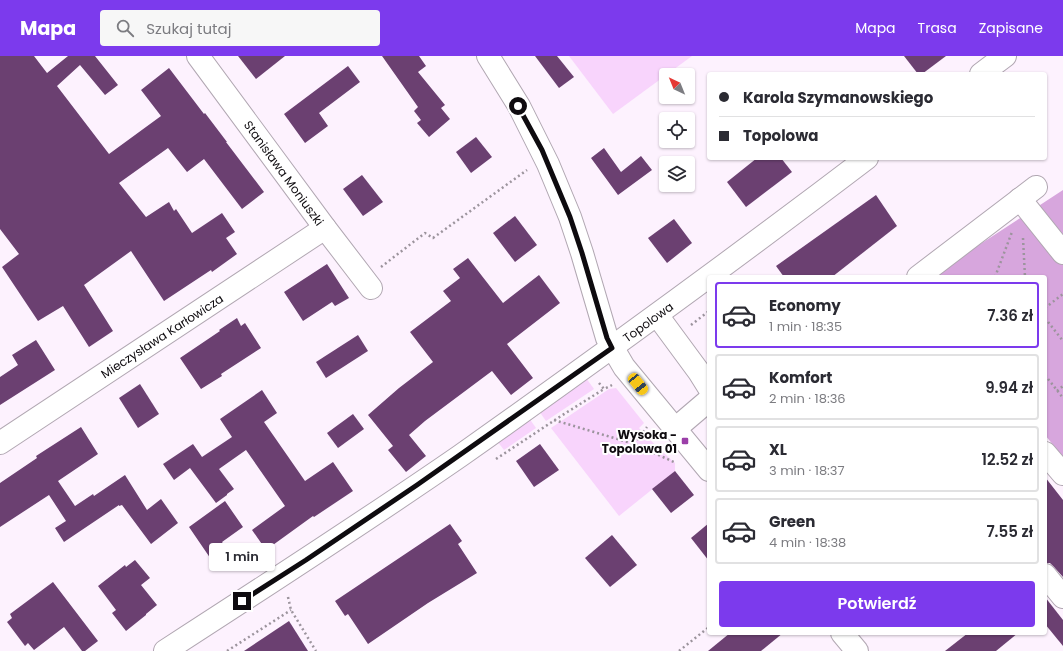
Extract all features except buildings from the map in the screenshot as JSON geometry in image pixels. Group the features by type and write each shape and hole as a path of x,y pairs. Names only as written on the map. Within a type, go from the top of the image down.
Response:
{"street":[{"name":"Stanisława Moniuszki","path":"198,56 368,284"},
{"path":"488,56 518,106 548,164 570,217 607,338 612,348 624,367 707,468"},
{"path":"984,72 1006,56"},
{"name":"Topolowa","path":"730,271 865,160"},
{"path":"921,275 1028,193 1063,253"},
{"name":"Mieczysława Karłowicza","path":"0,443 325,228"},
{"name":"Topolowa","path":"165,651 306,560 417,485 657,315 707,285"},
{"path":"657,315 707,385"},
{"path":"675,429 707,402"},
{"path":"1047,455 1063,474"},
{"path":"1047,577 1063,597"},
{"path":"844,635 857,651"}],"path":[{"path":"368,284 425,233 433,238 528,169"},
{"path":"996,275 1013,230"},
{"path":"1047,306 1063,294"},
{"path":"1047,321 1063,341"},
{"path":"1047,378 1063,398"},
{"path":"1057,391 1063,386"},
{"path":"490,463 554,420 604,389"},
{"path":"554,420 634,444 676,463"},
{"path":"634,444 650,422"},
{"path":"289,592 288,600 291,610 316,651"},
{"path":"227,651 291,610"},
{"path":"679,651 707,629"}],"shaded area":[{"path":"569,56 692,56 676,68 659,68 659,80 613,114"},
{"path":"1063,190 1063,457 1047,437 1047,275 933,275"},
{"path":"586,378 594,389 546,421 539,411"},
{"path":"616,388 644,423 639,428 675,463 675,471 619,516 551,428 609,389"},
{"path":"529,418 536,428 504,450 497,441"}],"place":[{"name":"Wysoka - Topolowa 01","path":"685,441"}],"route":[{"path":"242,601 417,485 612,348 607,338 570,217 542,150 518,106"}]}
